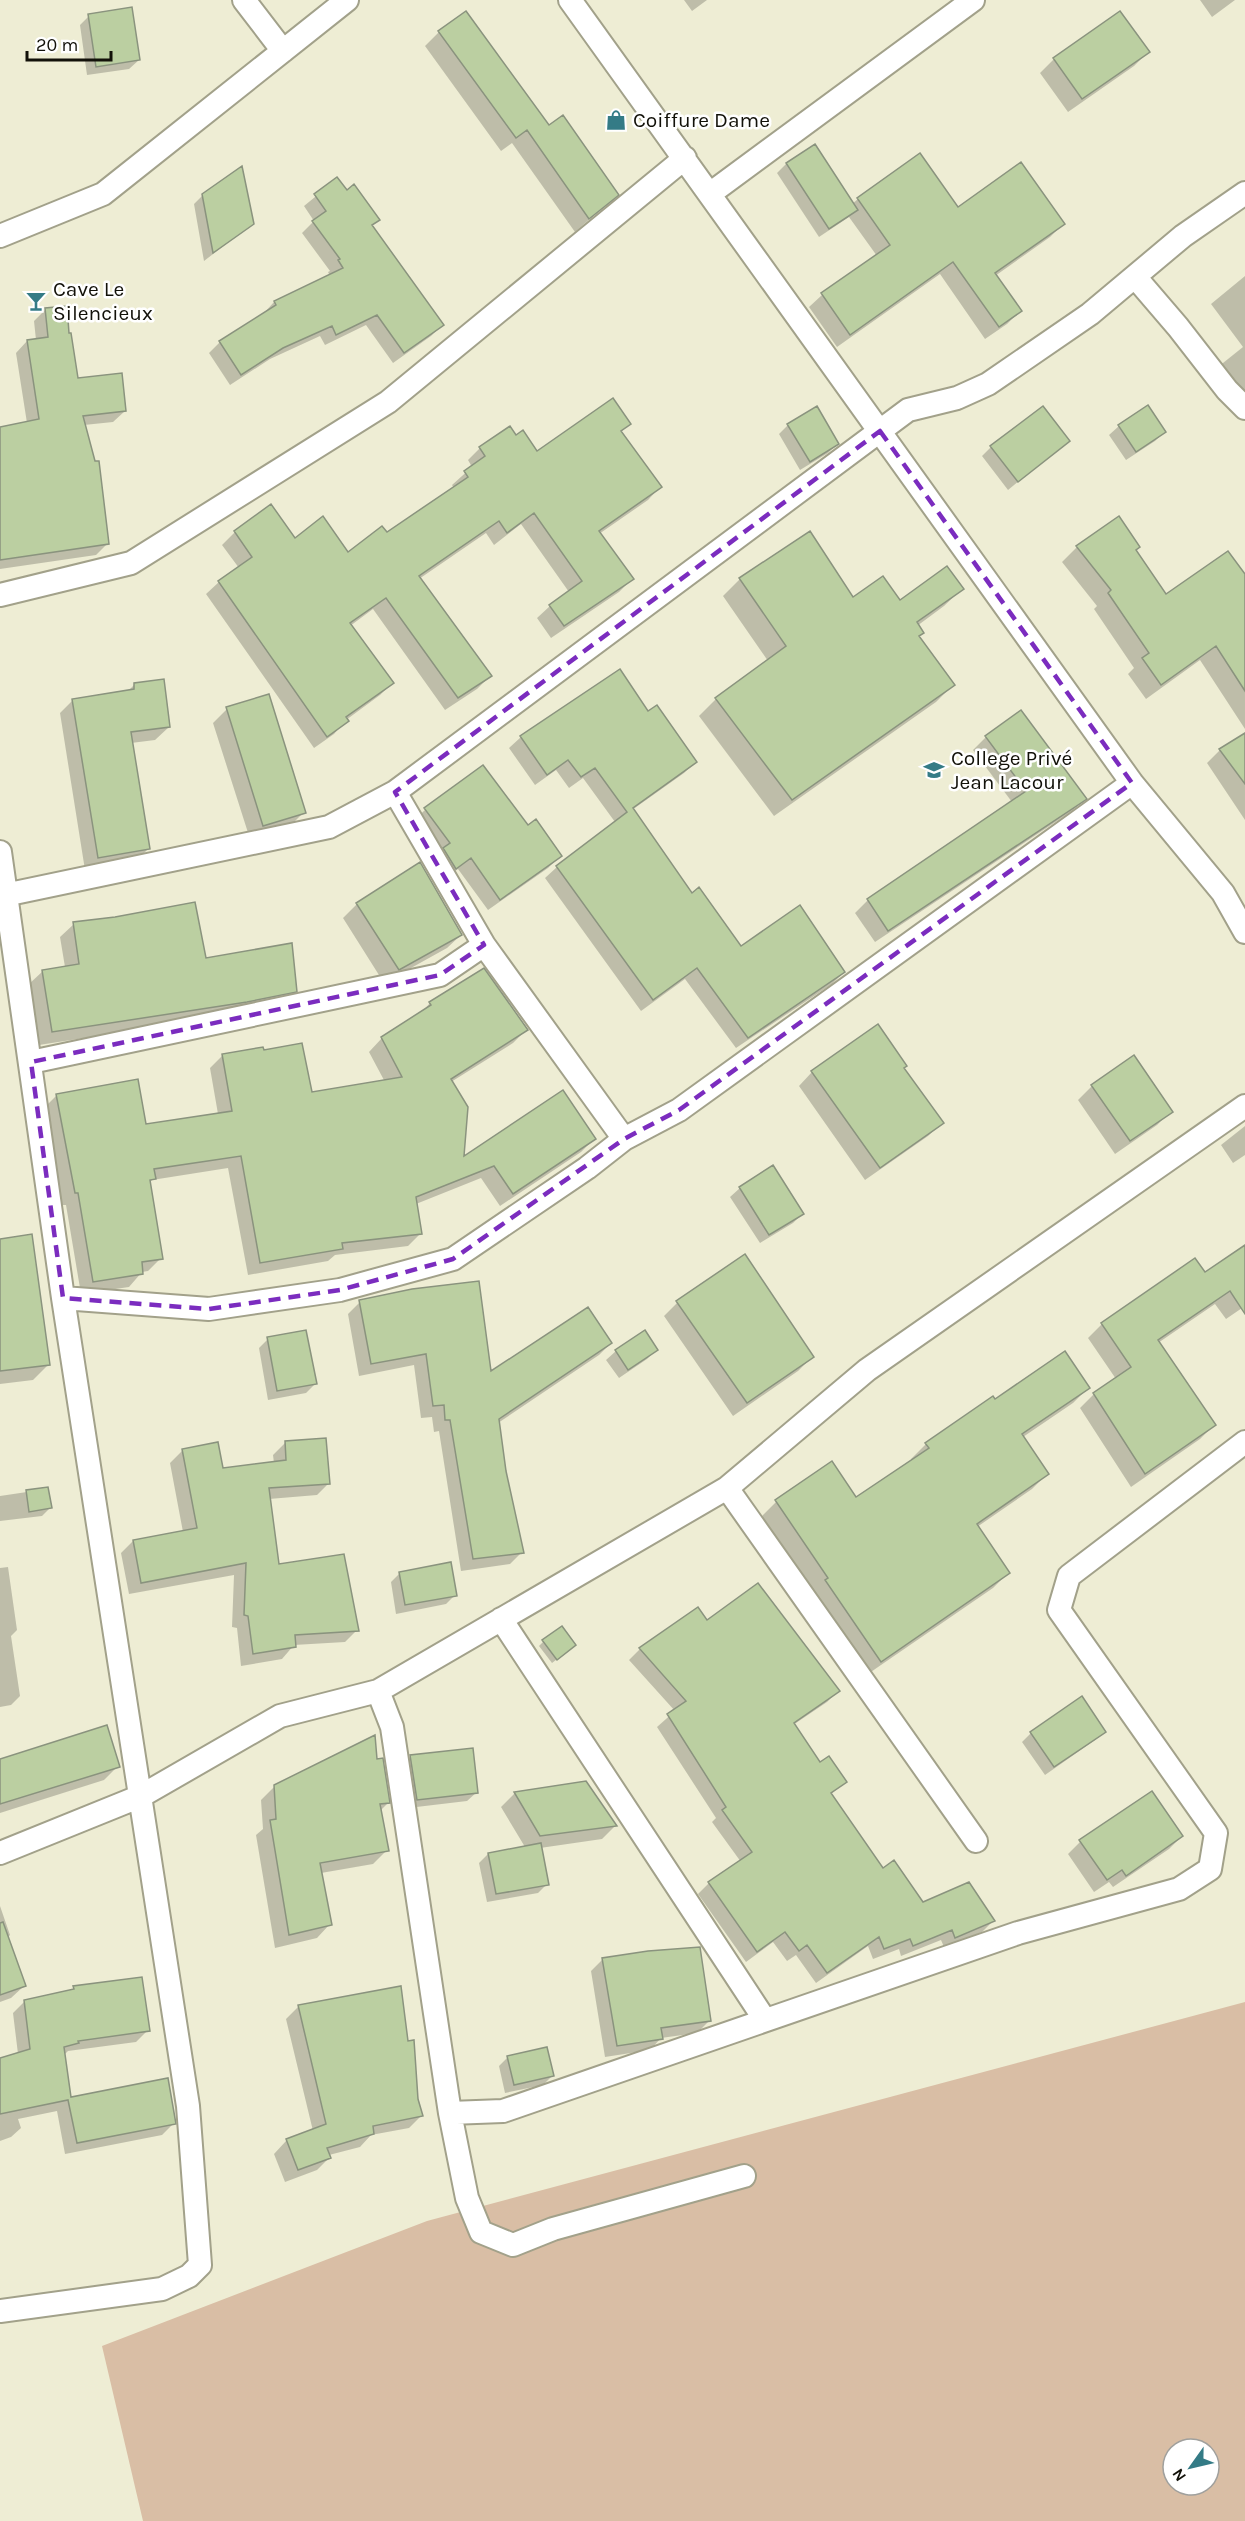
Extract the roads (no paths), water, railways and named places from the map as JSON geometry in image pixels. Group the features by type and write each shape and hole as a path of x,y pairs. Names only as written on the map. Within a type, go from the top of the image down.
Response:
{"street":[{"path":"244,0 283,51"},
{"path":"0,236 103,194 347,0"},
{"path":"570,0 711,193 1132,783 1223,894 1245,933"},
{"path":"711,193 973,0"},
{"path":"0,595 131,563 388,402 685,158"},
{"path":"3,896 329,826 395,792 908,410 957,398 988,384 1090,314 1136,278 1183,236 1245,193"},
{"path":"1136,278 1227,390 1245,408"},
{"path":"63,1298 209,1309 340,1290 453,1259 586,1168 624,1138 679,1110 1132,783"},
{"path":"395,792 484,945 624,1138"},
{"path":"0,852 3,896 31,1062 63,1298 189,2106 200,2265 189,2276 162,2289 0,2311"},
{"path":"31,1062 440,975 484,945"},
{"path":"0,1853 141,1796 280,1716 378,1690 727,1488 867,1370 1245,1106"},
{"path":"450,2113 503,2111 1018,1932 1179,1889 1210,1869 1216,1833 1059,1610 1068,1576 1245,1442"},
{"path":"727,1488 976,1841"},
{"path":"501,1619 765,2020"},
{"path":"378,1690 392,1727 450,2113 467,2198 481,2232 513,2245 553,2229 744,2176"}],"place":[{"name":"Coiffure Dame","path":"616,120"},
{"name":"Cave Le Silencieux","path":"36,301"},
{"name":"College Privé Jean Lacour","path":"934,770"}]}
